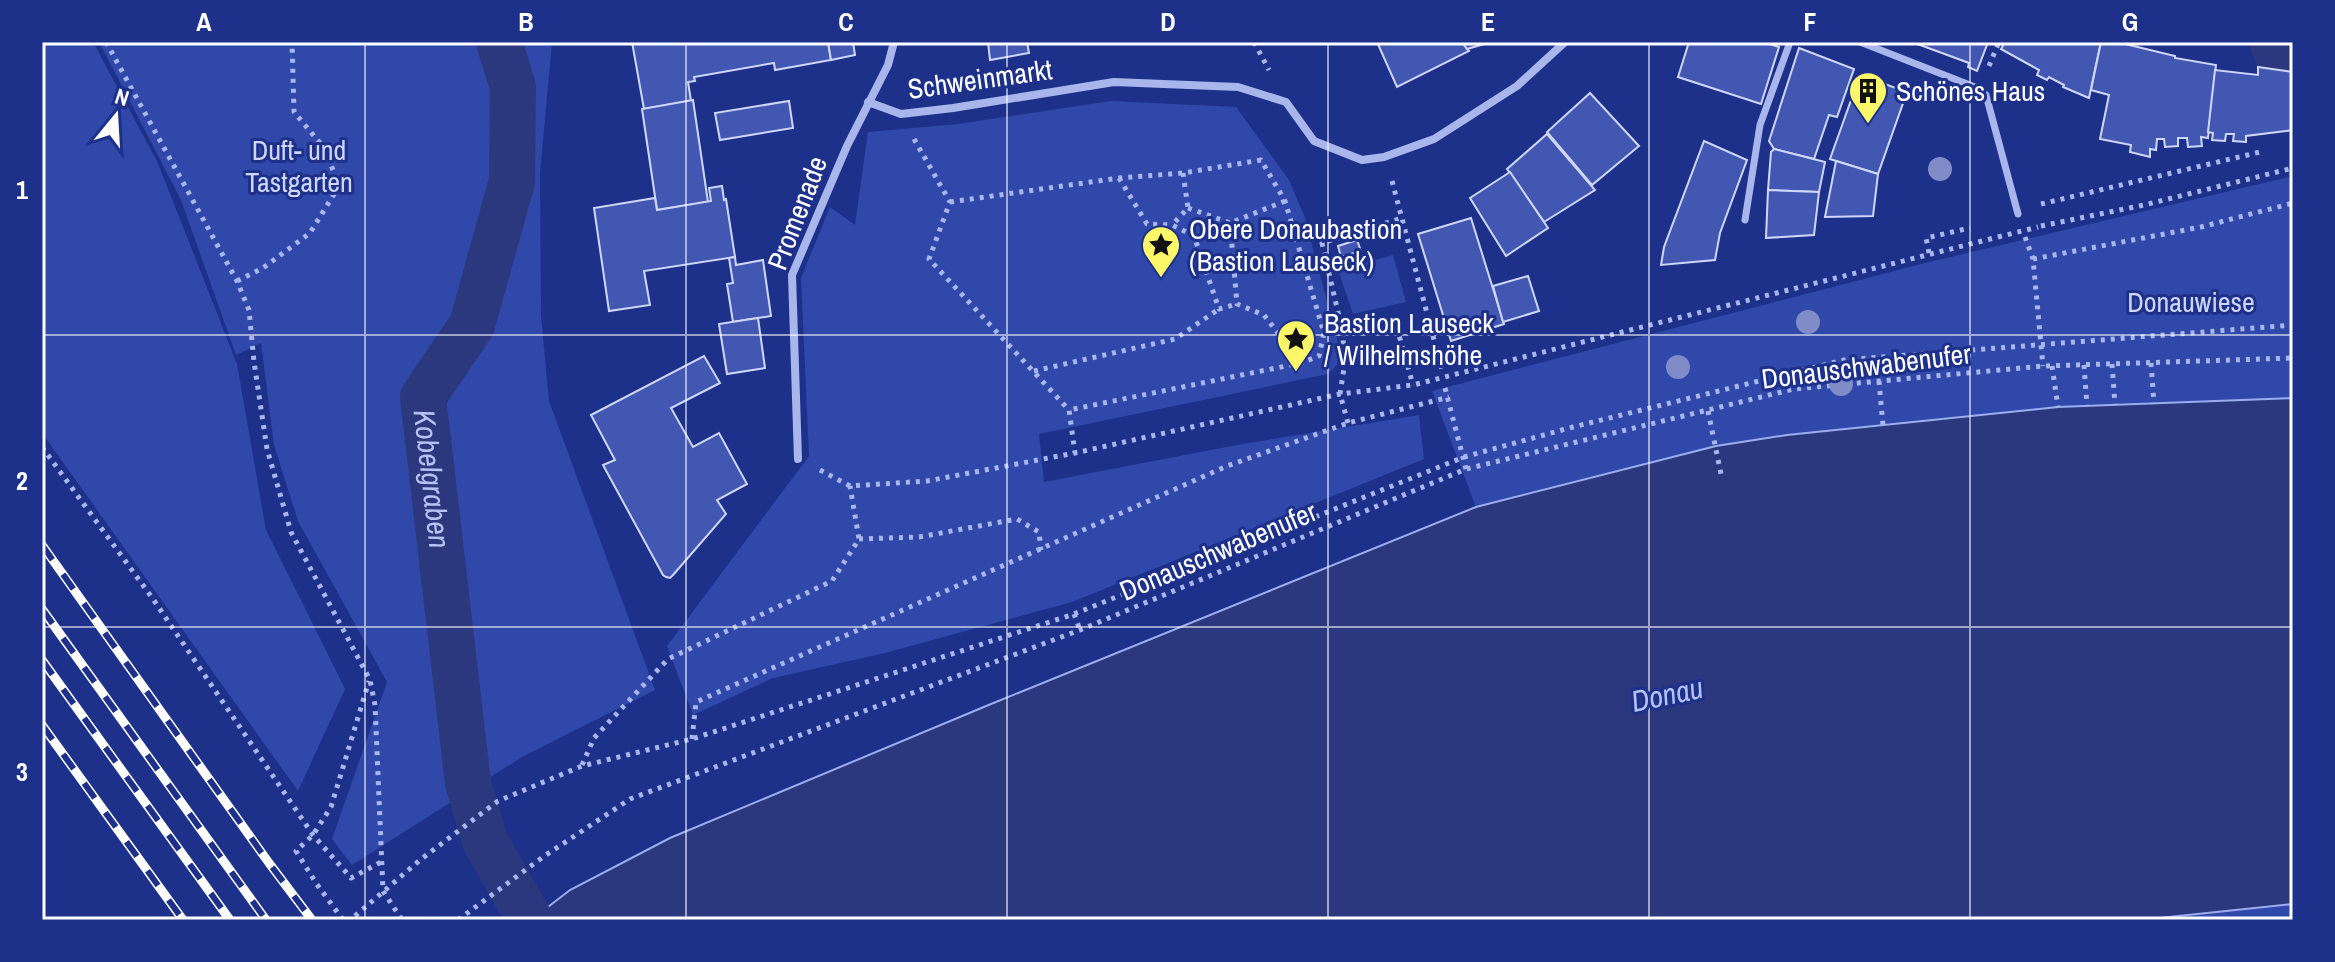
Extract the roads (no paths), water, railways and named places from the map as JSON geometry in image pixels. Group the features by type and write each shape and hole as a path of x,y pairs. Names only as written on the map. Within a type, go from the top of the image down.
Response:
{"street":[{"name":"Promenade","path":"798,459 792,275 819,208 888,65 894,42"},
{"name":"Schweinmarkt","path":"868,102 901,114 1114,82 1238,87 1286,102 1314,141 1362,160 1384,157 1434,139 1517,86 1565,42"},
{"path":"1745,220 1760,125 1790,42"},
{"path":"1860,42 1980,89 1986,95 2017,212"}],"water":[{"name":"Donau","path":"2293,398 2293,904 2140,920 531,920 570,890 670,838 1476,507 1716,446 1787,435 2058,407"}],"waterway":[{"name":"Kobelgraben","path":"499,42 513,87 512,181 472,325 423,397 468,783 485,841 530,920"},
{"path":"2289,42 2293,43"}],"railway":[{"path":"42,545 312,920"},
{"path":"42,609 266,920"},
{"path":"42,660 230,920"},
{"path":"42,725 183,920"}],"place":[{"name":"Schönes Haus","path":"1868,125"},
{"name":"Obere Donaubastion (Bastion Lauseck)","path":"1161,279"},
{"name":"Bastion Lauseck / Wilhelmshöhe","path":"1296,373"}],"park label":[{"name":"Duft- und Tastgarten","path":"299,166"},
{"name":"Donauwiese","path":"2191,302"}]}
